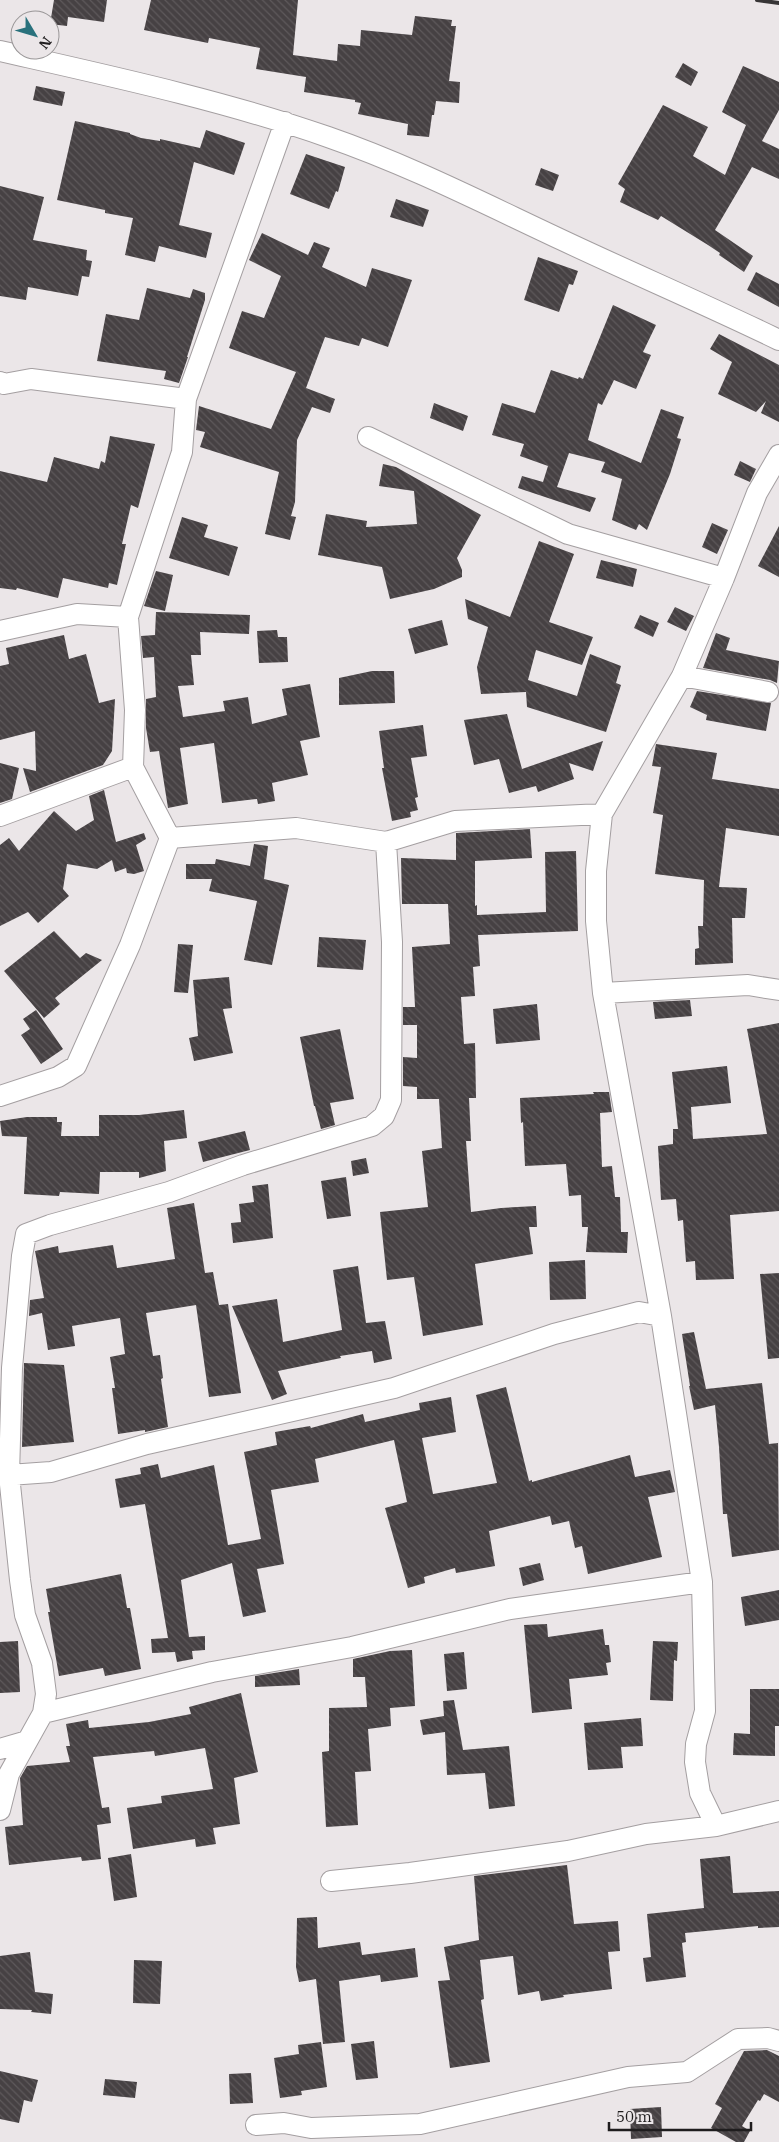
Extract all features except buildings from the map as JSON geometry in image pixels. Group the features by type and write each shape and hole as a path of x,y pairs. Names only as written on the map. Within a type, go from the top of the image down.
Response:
{"street":[{"path":"0,51 120,79 285,122 369,152 510,214 561,240 779,339"},
{"path":"0,1096 58,1077 76,1066 130,945 170,838 133,767 135,710 128,617 182,452 186,399 285,122"},
{"path":"0,382 4,384 31,378 186,399"},
{"path":"368,437 568,534 724,578"},
{"path":"716,1826 700,1793 695,1762 696,1744 705,1712 702,1582 661,1316 603,993 595,900 602,814 682,676 724,578 757,493 779,455"},
{"path":"0,631 77,614 128,617"},
{"path":"682,676 768,692"},
{"path":"0,816 133,767"},
{"path":"170,838 296,828 386,842 455,821 602,814"},
{"path":"0,1810 9,1774 43,1713 46,1694 42,1663 25,1615 10,1475 12,1368 22,1256 26,1234 50,1225 169,1192 243,1165 372,1126 384,1116 391,1100 392,942 386,842"},
{"path":"603,993 748,985 779,990"},
{"path":"10,1475 51,1472 147,1444 394,1388 554,1334 639,1312 661,1316"},
{"path":"43,1713 212,1672 352,1647 510,1609 702,1582"},
{"path":"0,1749 27,1741"},
{"path":"331,1881 438,1870 568,1851 646,1834 716,1826 779,1811"},
{"path":"256,2125 284,2123 310,2128 420,2124 628,2077 687,2072 738,2039 768,2038 779,2041"}],"railway":[{"path":"757,0 779,3"}]}
